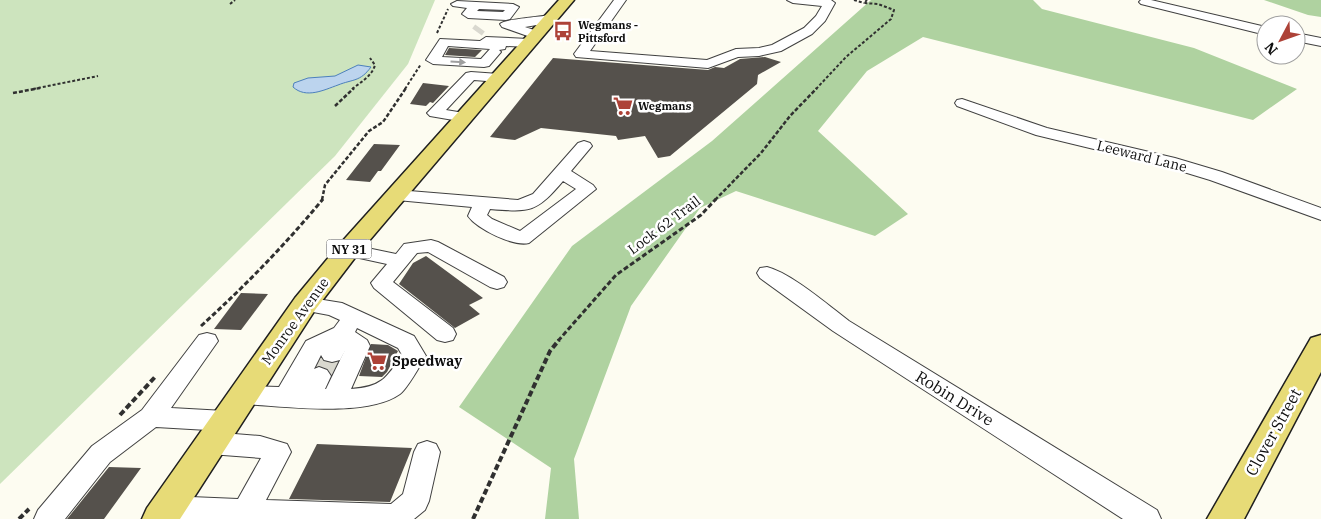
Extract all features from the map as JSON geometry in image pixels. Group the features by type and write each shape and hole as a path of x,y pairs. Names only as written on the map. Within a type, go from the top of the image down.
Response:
{"main road":[{"name":"Monroe Avenue","path":"163,514 304,304 348,250 465,117 491,71 519,42 566,0"},
{"name":"Clover Street","path":"1225,519 1321,345"}],"street":[{"path":"620,0 583,51 573,53 571,57 594,60 609,56 708,64 736,53 759,52 776,48 808,31 822,18 829,3 793,0"},
{"path":"1145,2 1256,29"},
{"path":"455,19 476,5"},
{"path":"455,19 519,42"},
{"path":"455,19 468,37 481,28 506,24 530,24 519,42"},
{"path":"455,19 481,28"},
{"path":"506,24 519,42"},
{"path":"1306,39 1321,42"},
{"path":"491,71 433,60 444,42 519,42"},
{"name":"Leeward Lane","path":"962,103 1042,132 1169,162 1216,176 1321,214"},
{"path":"397,195 520,206 539,198 584,146"},
{"path":"483,203 477,216 485,222 522,239 587,189 561,172"},
{"path":"445,334 381,283 411,248 430,246 497,282"},
{"path":"348,250 401,261"},
{"name":"Robin Drive","path":"767,273 798,293 841,326 1147,519"},
{"path":"304,304 334,308 342,336 359,346 334,399"},
{"path":"40,512 101,454 151,418 201,336"},
{"path":"243,395 297,398 334,399 371,397 393,387 414,356 411,348 406,342 342,336 314,347 297,398"},
{"path":"297,398 319,376"},
{"path":"151,418 225,421"},
{"path":"210,443 260,447 278,452 245,512"},
{"path":"163,514 245,512 397,516 415,501 427,452"}],"path":[{"path":"230,4 236,0"},
{"name":"Lock 62 Trail","path":"473,519 550,351 616,275 701,215 760,153 790,116 846,57 891,19 894,10 878,4 854,0"},
{"path":"864,3 867,0"},
{"path":"878,4 881,0"},
{"path":"434,37 455,19"},
{"path":"335,106 371,72 375,65 370,58"},
{"path":"201,336 244,287 283,247 323,199 325,185 369,131 383,122 424,61"},
{"path":"13,93 98,76"},
{"path":"115,420 159,373"},
{"path":"19,519 40,512"}],"green space":[{"path":"0,0 435,0 408,64 335,156 0,484"},
{"path":"871,0 1033,0 1042,9 1194,48 1297,89 1253,120 923,37 867,71 818,131 908,214 875,236 736,191 700,208 631,306 574,459 579,519 545,519 551,468 459,407 572,246 712,141"},
{"path":"1264,0 1321,0 1321,17 1308,15"}],"water":[{"path":"358,65 371,67 360,78 321,91 309,93 298,91 293,87 294,83 308,78 335,76"}],"building":[{"path":"449,48 482,50 475,57 445,55"},
{"name":"Wegmans","path":"765,57 781,62 758,75 757,84 670,156 658,158 645,136 618,140 616,136 541,128 515,140 490,137 553,58 708,70 715,67 724,68 740,59"},
{"path":"423,83 449,86 433,103 430,102 426,106 410,104"},
{"path":"374,144 400,145 381,171 378,171 370,182 346,180"},
{"path":"426,256 483,298 469,305 480,314 455,328 399,284 413,263"},
{"path":"241,293 268,294 241,330 214,329"},
{"name":"Speedway","path":"371,344 388,345 398,351 387,372 382,377 359,376"},
{"path":"317,444 412,448 390,502 289,499"},
{"path":"109,467 141,468 104,519 67,519"}],"tunnel":[{"path":"477,32 480,28"},
{"path":"319,376 332,354"}],"place":[{"name":"Wegmans - Pittsford","path":"563,31"},
{"name":"Wegmans","path":"623,106"},
{"name":"Speedway","path":"377,361"}]}
